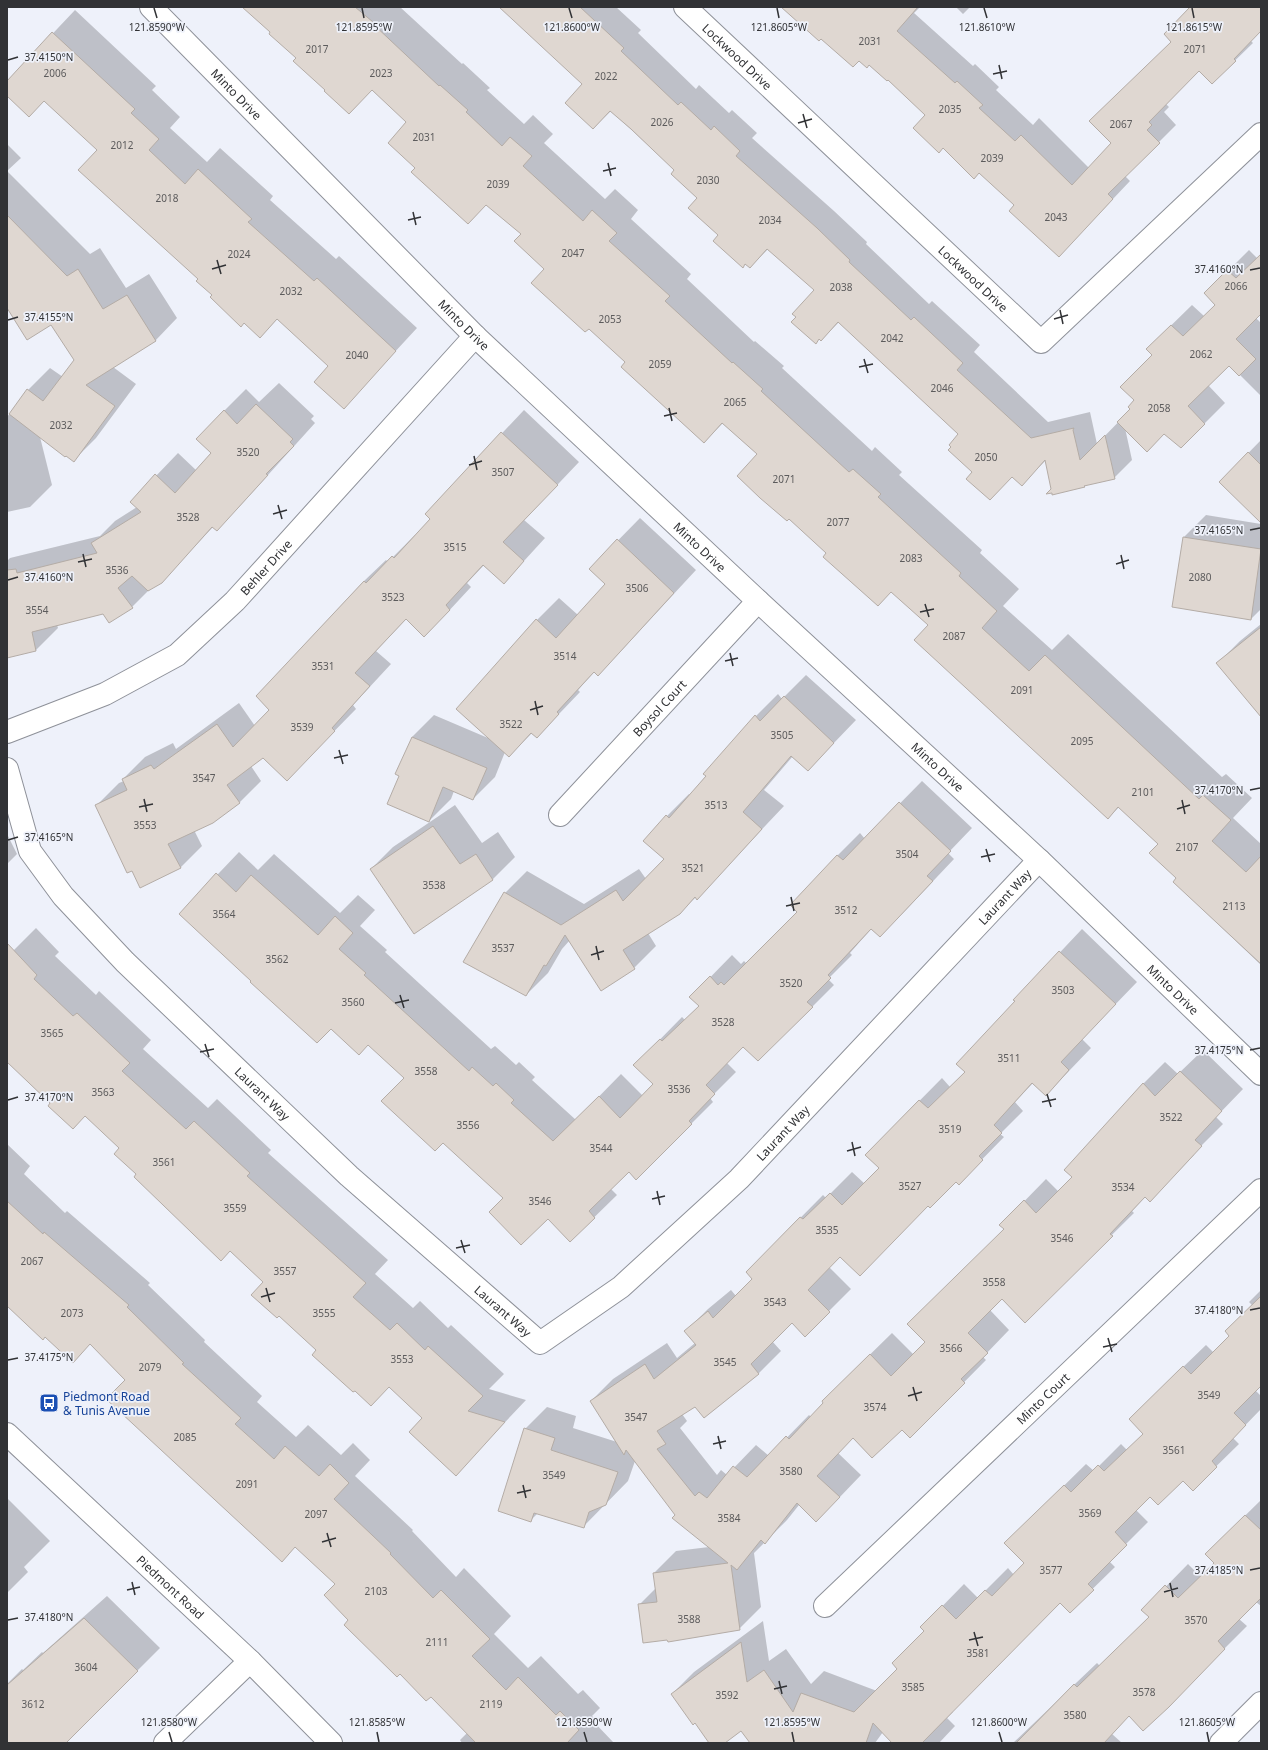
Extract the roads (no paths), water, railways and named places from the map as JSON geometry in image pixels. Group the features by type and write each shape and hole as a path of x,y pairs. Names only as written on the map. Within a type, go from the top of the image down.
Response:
{"street":[{"name":"Minto Drive","path":"151,7 475,336 758,601 1040,860 1261,1074"},
{"name":"Lockwood Drive","path":"685,7 1041,342 1261,134"},
{"name":"Behler Drive","path":"7,732 105,694 177,655 235,601 475,336"},
{"name":"Boysol Court","path":"560,815 758,601"},
{"name":"Laurant Way","path":"7,769 30,851 62,896 125,962 349,1176 540,1343 621,1287 739,1179 1040,860"},
{"name":"Minto Court","path":"825,1606 1261,1190"},
{"name":"Piedmont Road","path":"7,1434 250,1661 331,1743"},
{"path":"165,1743 250,1661"},
{"path":"1221,1743 1261,1703"}],"place":[{"name":"Piedmont Road & Tunis Avenue","path":"49,1403"}]}
